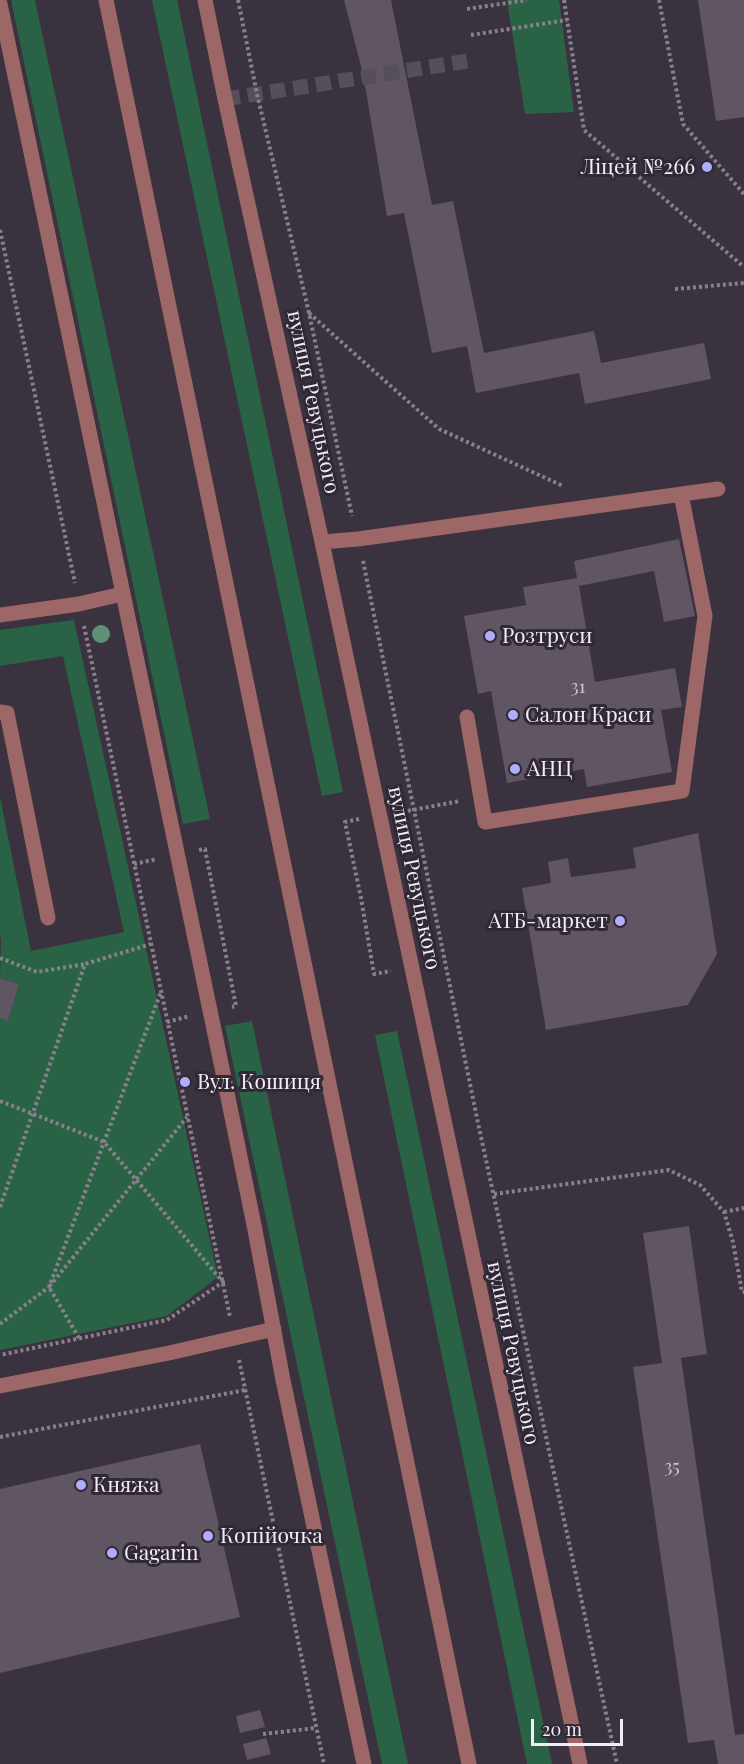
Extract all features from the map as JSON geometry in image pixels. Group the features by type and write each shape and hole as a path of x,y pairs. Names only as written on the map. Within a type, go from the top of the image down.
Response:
{"street":[{"path":"106,0 469,1764"},
{"name":"вулиця Ревуцького","path":"205,0 580,1764"},
{"path":"0,4 364,1764"},
{"path":"322,542 358,539 718,489"},
{"path":"467,717 485,822 682,791 705,616 681,494"},
{"path":"0,615 79,604 122,594"},
{"path":"0,712 7,713 48,918"},
{"path":"0,1386 274,1329"}],"path":[{"path":"238,0 257,94 309,313 358,539 494,1194 617,1764"},
{"path":"467,9 527,0"},
{"path":"564,0 584,130 744,267"},
{"path":"659,0 683,124 744,194"},
{"path":"471,36 567,20"},
{"path":"0,230 324,1764"},
{"path":"675,289 744,283"},
{"path":"309,313 439,429 564,486"},
{"path":"374,974 345,822 481,797"},
{"path":"205,849 236,1006"},
{"path":"0,958 37,972 85,964 151,944"},
{"path":"0,1207 85,964"},
{"path":"49,1287 161,992"},
{"path":"0,1101 104,1142 223,1282"},
{"path":"0,1324 49,1287 187,1117"},
{"path":"494,1194 669,1170 700,1185 724,1212 734,1242 742,1292 744,1292"},
{"path":"724,1212 744,1208"},
{"path":"0,1355 167,1320 223,1282"},
{"path":"49,1287 80,1338"},
{"path":"0,1437 245,1390"},
{"path":"263,1734 317,1728"}],"green space":[{"path":"11,0 35,0 210,819 183,824"},
{"path":"152,0 177,0 343,792 322,796"},
{"path":"507,0 559,0 574,112 525,114"},
{"path":"74,620 218,1277 167,1316 0,1350 0,1018 8,1020 19,984 0,978 0,797 31,951 124,932 63,656 0,666 0,630"},
{"path":"252,1021 408,1764 382,1764 225,1026"},
{"path":"397,1031 552,1764 527,1764 375,1035"}],"building":[{"path":"344,0 391,0 432,205 453,201 484,353 594,331 601,363 704,343 711,379 585,404 579,373 476,393 467,346 432,353 404,213 387,216 363,74"},
{"path":"698,0 744,0 744,117 716,121"},
{"path":"679,539 695,616 664,622 654,571 579,586 595,682 675,668 682,707 661,710 672,772 587,787 584,769 507,783 491,691 478,694 464,616 526,605 523,587 577,578 574,561"},
{"name":"АТБ-маркет","path":"698,833 717,954 688,1005 546,1030 522,888 551,883 548,862 568,858 571,877 636,868 633,848"},
{"path":"0,978 19,984 8,1021 0,1018"},
{"path":"689,1226 707,1354 681,1358 735,1735 744,1734 744,1764 718,1764 714,1740 688,1743 633,1367 662,1363 643,1233"},
{"name":"Gagarin","path":"200,1444 240,1617 0,1673 0,1489"},
{"path":"260,1710 265,1727 240,1733 236,1716"},
{"path":"266,1738 271,1754 247,1760 243,1744"}],"tunnel":[{"path":"225,99 474,60"}],"place":[{"name":"Ліцей №266","path":"707,167"},
{"name":"Розтруси","path":"490,636"},
{"name":"Салон Краси","path":"513,715"},
{"name":"АНЦ","path":"515,769"},
{"name":"АТБ-маркет","path":"620,921"},
{"name":"Вул. Кошиця","path":"185,1082"},
{"name":"Княжа","path":"81,1485"},
{"name":"Копійочка","path":"208,1536"},
{"name":"Gagarin","path":"112,1553"}]}
